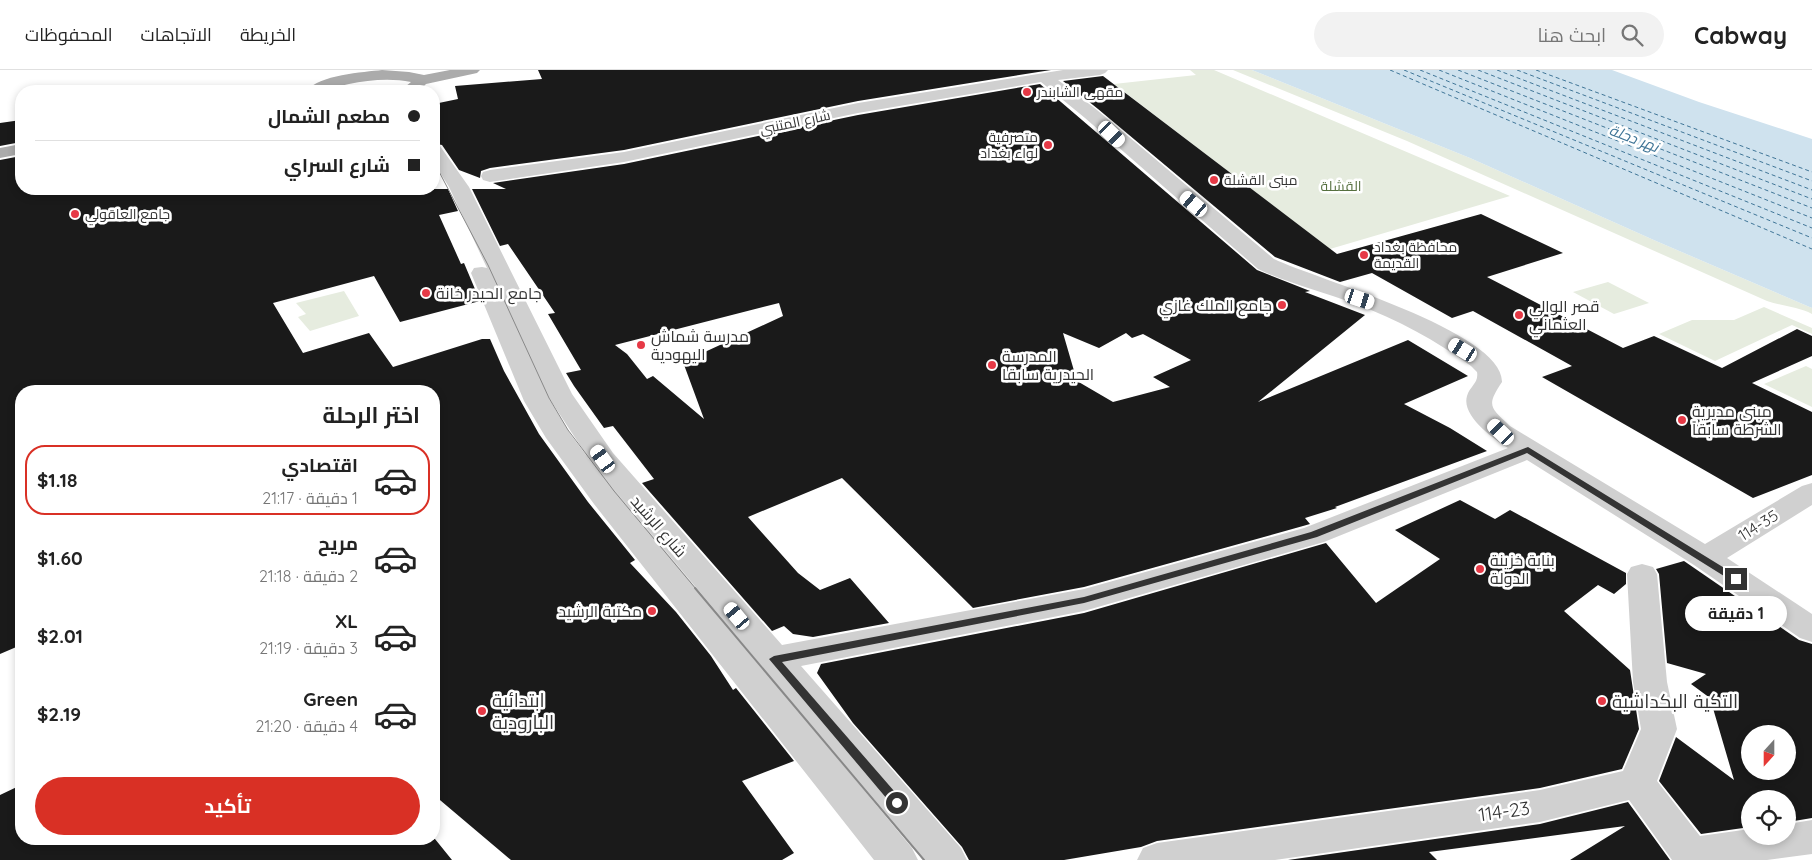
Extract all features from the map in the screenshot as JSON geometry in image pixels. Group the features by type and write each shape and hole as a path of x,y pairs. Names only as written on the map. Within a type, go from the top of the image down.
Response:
{"main road":[{"path":"418,85 472,70"},
{"path":"326,85 351,78 395,72 414,76 414,85"},
{"path":"0,153 15,150"}],"street":[{"name":"شارع المتنبي","path":"444,179 488,176 624,157 858,108 1044,77 1100,70"},
{"path":"1044,77 1084,108 1266,264 1284,273 1378,305 1431,331 1479,360 1487,367 1491,374 1490,382 1482,389 1478,397 1482,412 1501,432 1705,558 1812,630"},
{"name":"شارع الرشيد","path":"444,179 559,394 580,427 626,487 946,860"},
{"name":"شارع الرشيد","path":"444,179 537,401 559,438 604,498 898,860"},
{"path":"774,659 1084,600 1320,532 1528,450"},
{"name":"114-35","path":"1705,558 1812,492"},
{"path":"1642,574 1650,682 1656,704 1659,729 1636,783 1693,857 1812,837"},
{"name":"114-23","path":"1157,860 1540,806 1636,783"}],"green space":[{"name":"القشلة","path":"1190,70 1214,70 1510,196 1330,249 1114,84 1196,75"},
{"path":"1233,70 1252,70 1470,158 1812,308 1812,314 1767,301 1407,141"},
{"path":"1608,282 1649,303 1614,314 1573,292"},
{"path":"344,291 359,316 310,331 298,317 306,314 296,303"},
{"path":"1764,307 1812,328 1812,334 1792,325 1715,361 1659,334 1692,320 1734,320"},
{"path":"1806,366 1812,369 1812,407 1764,384"}],"water":[{"name":"نهر دجلة","path":"1252,70 1612,70 1699,102 1812,139 1812,308 1470,158"}],"building":[{"path":"538,70 1051,70 858,101 624,150 490,168 481,171 480,178 459,170 440,145 440,103 458,99 455,86 542,79"},
{"path":"1103,76 1337,254 1481,214 1563,253 1487,277 1623,348 1654,336 1722,368 1797,329 1812,336 1812,356 1752,383 1812,412 1812,475 1753,498 1542,377 1572,366 1473,311 1452,318 1372,273 1340,282 1275,257 1063,81"},
{"path":"1040,84 1257,270 1310,291 1305,292 1365,315 1258,402 1408,340 1468,376 1404,404 1450,428 1487,451 1335,507 1337,508 1305,518 1310,524 1084,587 973,608 842,478 748,517 798,573 820,590 850,578 889,623 813,637 793,634 784,626 772,631 642,483 654,479 613,426 604,428 574,386 566,373 581,370 548,314 555,313 508,244 500,246 472,189 506,189 493,183 624,164 858,115","holes":["779,303 783,316 683,362 704,419 653,376 647,379 627,354 615,345","1063,333 1099,348 1126,333 1132,338 1143,334 1191,360 1153,377 1170,387 1113,402 1077,381"]},
{"path":"15,121 15,143 0,146 0,123"},
{"path":"15,157 15,195 440,195 440,189 448,189 458,211 439,215 461,264 464,263 480,301 400,322 374,276 273,303 303,353 369,333 393,367 482,339 490,339 504,371 539,434 588,502 635,560 630,563 676,612 711,656 733,690 736,688 794,761 742,781 794,853 782,860 511,860 440,800 440,385 15,385 15,648 0,654 0,160"},
{"path":"1460,500 1495,519 1510,510 1626,573 1626,584 1614,594 1598,585 1564,611 1630,670 1639,729 1622,769 1540,788 1157,841 1141,847 1064,860 969,860 962,847 853,723 817,673 821,664 1084,613 1326,543 1376,603 1440,559 1395,530"},
{"path":"1684,561 1799,640 1812,644 1812,818 1796,821 1796,790 1741,790 1741,828 1701,834 1659,781 1676,737 1734,780 1710,698 1691,684 1706,674 1667,663 1659,574 1656,569"},
{"path":"15,788 15,845 440,845 452,860 0,860 0,795"},
{"path":"1628,802 1670,860 1570,860 1625,826 1429,852 1437,860 1288,860 1540,824"}],"ferry route":[{"path":"1390,70 1812,249"},
{"path":"1404,70 1812,238"},
{"path":"1420,70 1812,228"},
{"path":"1439,70 1812,218"},
{"path":"1458,70 1812,208"},
{"path":"1478,70 1812,199"},
{"path":"1497,70 1812,190"},
{"path":"1517,70 1812,181"},
{"path":"1536,70 1812,172"}],"tram line":[{"path":"440,173 488,265 549,398 568,430 614,491 696,589"},
{"path":"695,588 924,860"}],"place":[{"name":"مقهى الشابندر","path":"1027,92"},
{"name":"متصرفية لواء بغداد","path":"1048,145"},
{"name":"مبنى القشلة","path":"1214,180"},
{"name":"جامع العاقولي","path":"75,214"},
{"name":"محافظة بغداد القديمة","path":"1364,255"},
{"name":"جامع الحيدر خانة","path":"426,293"},
{"name":"جامع الملك غازي","path":"1282,305"},
{"name":"قصر الوالي العثماني","path":"1519,315"},
{"name":"مدرسة شماش اليهودية","path":"641,345"},
{"name":"المدرسة الحيدرية سابقا","path":"992,365"},
{"name":"مبنى مديرية الشرطة سابقاً","path":"1682,420"},
{"name":"بناية خزينة الدولة","path":"1480,569"},
{"name":"مكتبة الرشيد","path":"652,611"},
{"name":"التكية البكداشية","path":"1602,701"},
{"name":"ابتدائية البارودية","path":"482,711"}],"route":[{"path":"897,803 774,659 1084,600 1326,530 1528,450 1705,558 1736,579"}]}
